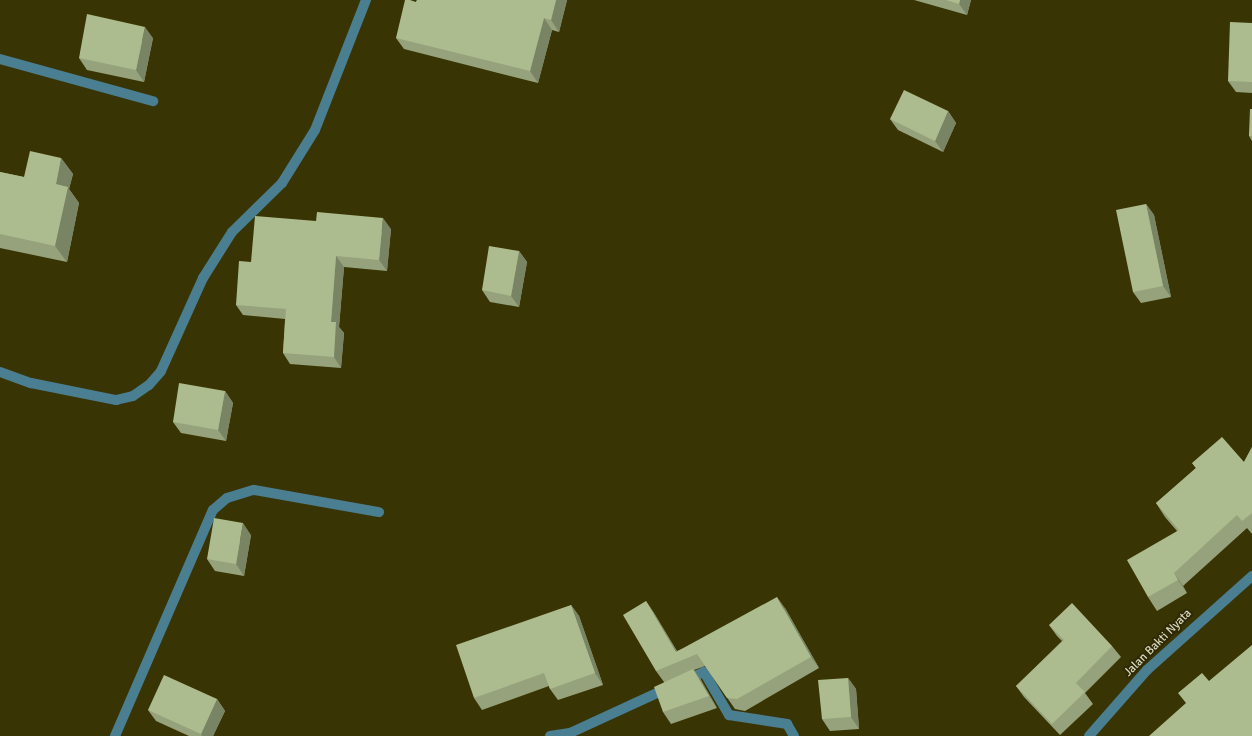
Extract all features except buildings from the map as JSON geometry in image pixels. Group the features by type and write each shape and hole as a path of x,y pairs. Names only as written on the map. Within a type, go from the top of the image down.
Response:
{"street":[{"path":"0,372 31,383 116,400 133,396 149,385 161,371 203,278 232,232 282,182 315,130 366,0"},
{"path":"0,59 153,101"},
{"path":"115,736 213,510 222,502 254,490 379,512"},
{"name":"Jalan Bakti Nyata","path":"1089,736 1147,670 1252,576"},
{"path":"550,736 570,733 704,672 729,715 787,724 794,736"}]}
